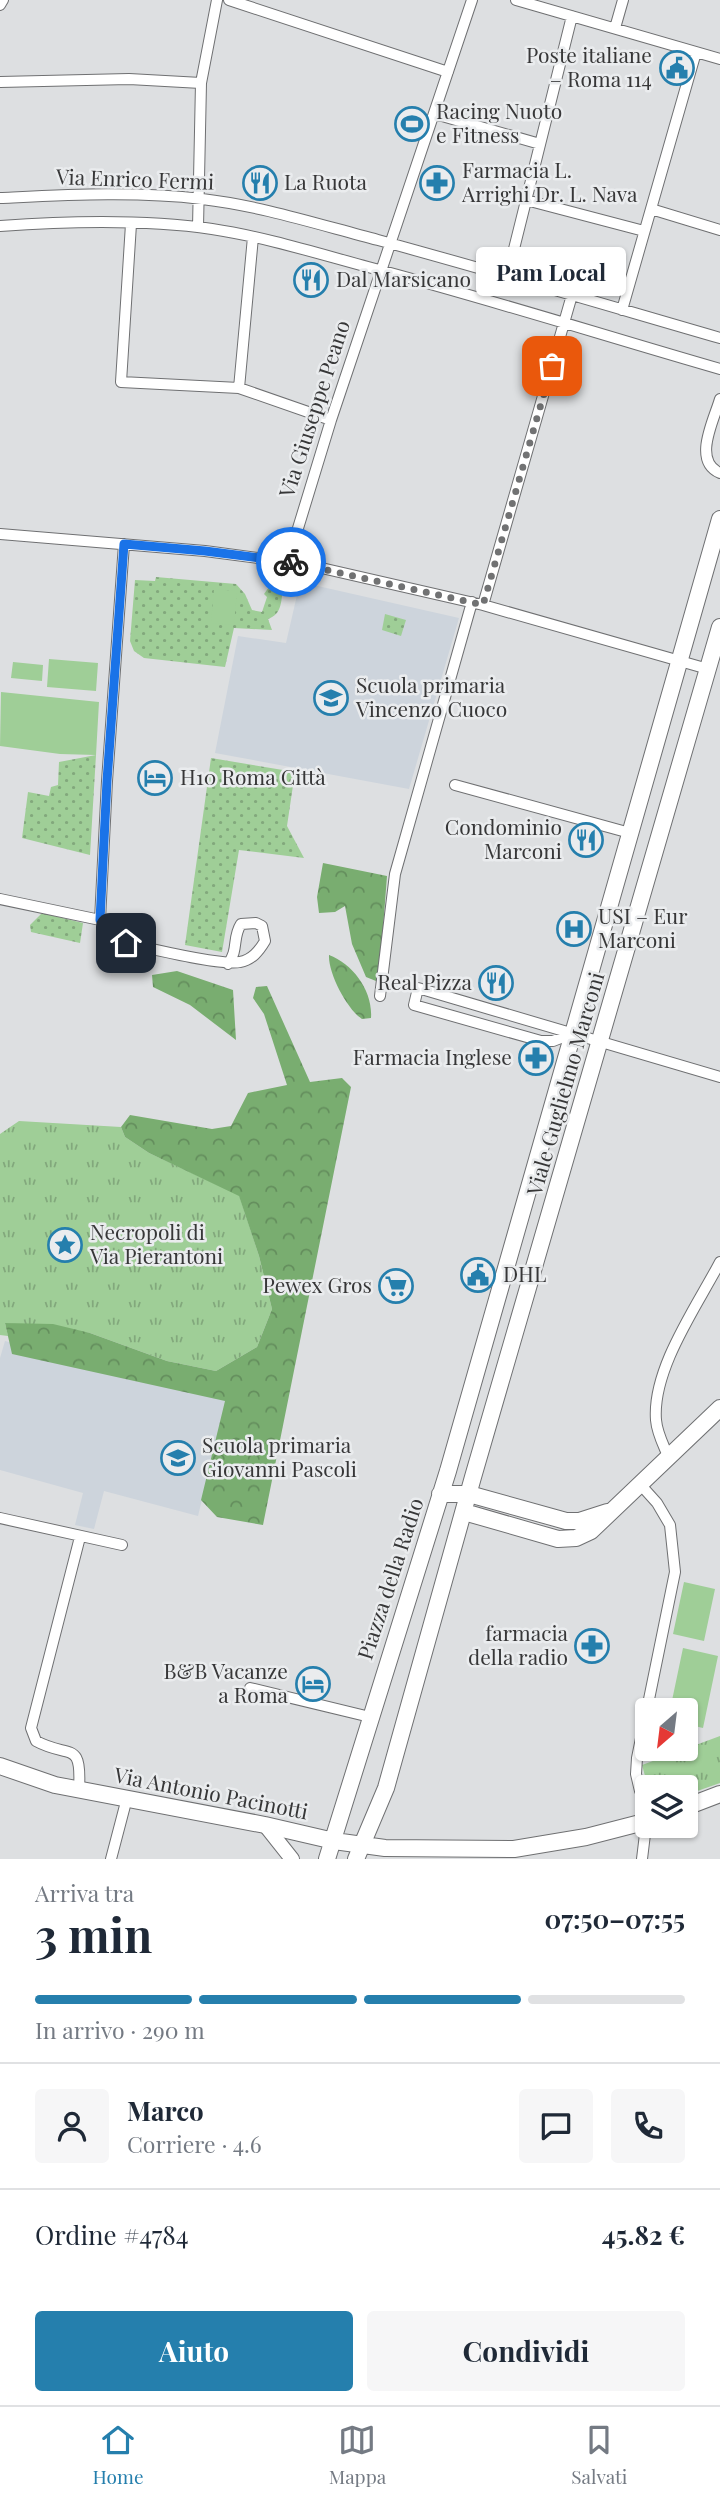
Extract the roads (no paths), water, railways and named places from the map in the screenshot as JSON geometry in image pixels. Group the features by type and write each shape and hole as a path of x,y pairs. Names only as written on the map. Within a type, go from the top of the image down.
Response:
{"main road":[{"name":"Viale Guglielmo Marconi","path":"440,1494 630,833 674,658 720,519"},
{"name":"Viale Guglielmo Marconi","path":"464,1512 720,627"},
{"path":"360,1852 386,1788 464,1512 558,1539 588,1534 609,1511 720,1408"},
{"name":"Piazza della Radio","path":"334,1841 440,1494 470,1494 566,1521 579,1521 609,1511"},
{"name":"Via Antonio Pacinotti","path":"0,1766 41,1781 265,1825 334,1841 360,1852 385,1858 502,1854"},
{"name":"Via Antonio Pacinotti","path":"0,1780 41,1781"},
{"path":"698,1802 720,1794"},
{"path":"502,1854 586,1837 635,1820"},
{"path":"327,1859 334,1841"},
{"name":"Via Antonio Pacinotti","path":"360,1852 502,1854"}],"street":[{"path":"0,5 3,0"},
{"path":"198,228 201,83 217,0"},
{"path":"229,0 448,72"},
{"path":"381,270 472,0"},
{"path":"516,0 720,59"},
{"path":"615,28 623,0"},
{"path":"507,277 572,16"},
{"path":"622,310 696,52"},
{"path":"0,82 129,79 201,83"},
{"path":"435,114 540,144"},
{"name":"Via Enrico Fermi","path":"0,198 79,195 200,199 267,211 390,243 720,338"},
{"path":"526,200 645,231"},
{"path":"651,209 720,230"},
{"path":"131,224 121,382 239,388 331,419"},
{"name":"Via Enrico Fermi","path":"0,226 131,224 198,228 253,237 381,270 720,369"},
{"path":"239,388 253,237"},
{"name":"Via Giuseppe Peano","path":"288,561 331,419 381,270"},
{"path":"380,996 395,874 572,295"},
{"path":"720,399 705,452 708,463 720,473"},
{"path":"0,534 288,561 477,604 708,669"},
{"path":"100,920 124,544"},
{"path":"455,785 630,833"},
{"path":"0,899 100,920 112,935 126,943 228,964"},
{"path":"571,1034 553,1041 541,1041 414,1005 418,988 720,1077"},
{"path":"668,1455 656,1420 660,1385 676,1344 720,1262"},
{"path":"638,1775 636,1758 675,1566 670,1525 657,1503 639,1483"},
{"path":"0,1518 122,1545"},
{"path":"79,1789 80,1764 75,1755 41,1743 33,1737 31,1725 80,1537"},
{"path":"250,1688 370,1717"},
{"path":"111,1859 127,1798"},
{"path":"265,1825 292,1859"},
{"path":"642,1859 644,1838"}],"place":[{"name":"Poste italiane – Roma 114","path":"677,68"},
{"name":"Racing Nuoto e Fitness","path":"412,124"},
{"name":"La Ruota","path":"260,183"},
{"name":"Farmacia L. Arrighi Dr. L. Nava","path":"437,183"},
{"name":"Dal Marsicano","path":"311,280"},
{"name":"Pam Local","path":"552,366"},
{"name":"Scuola primaria Vincenzo Cuoco","path":"331,698"},
{"name":"H10 Roma Città","path":"155,778"},
{"name":"Condominio Marconi","path":"586,840"},
{"name":"USI – Eur Marconi","path":"574,929"},
{"name":"Real Pizza","path":"496,983"},
{"name":"Farmacia Inglese","path":"536,1058"},
{"name":"Necropoli di Via Pierantoni","path":"65,1245"},
{"name":"DHL","path":"478,1275"},
{"name":"Pewex Gros","path":"396,1286"},
{"name":"Scuola primaria Giovanni Pascoli","path":"178,1458"},
{"name":"farmacia della radio","path":"592,1646"},
{"name":"B&B Vacanze a Roma","path":"313,1684"}]}
